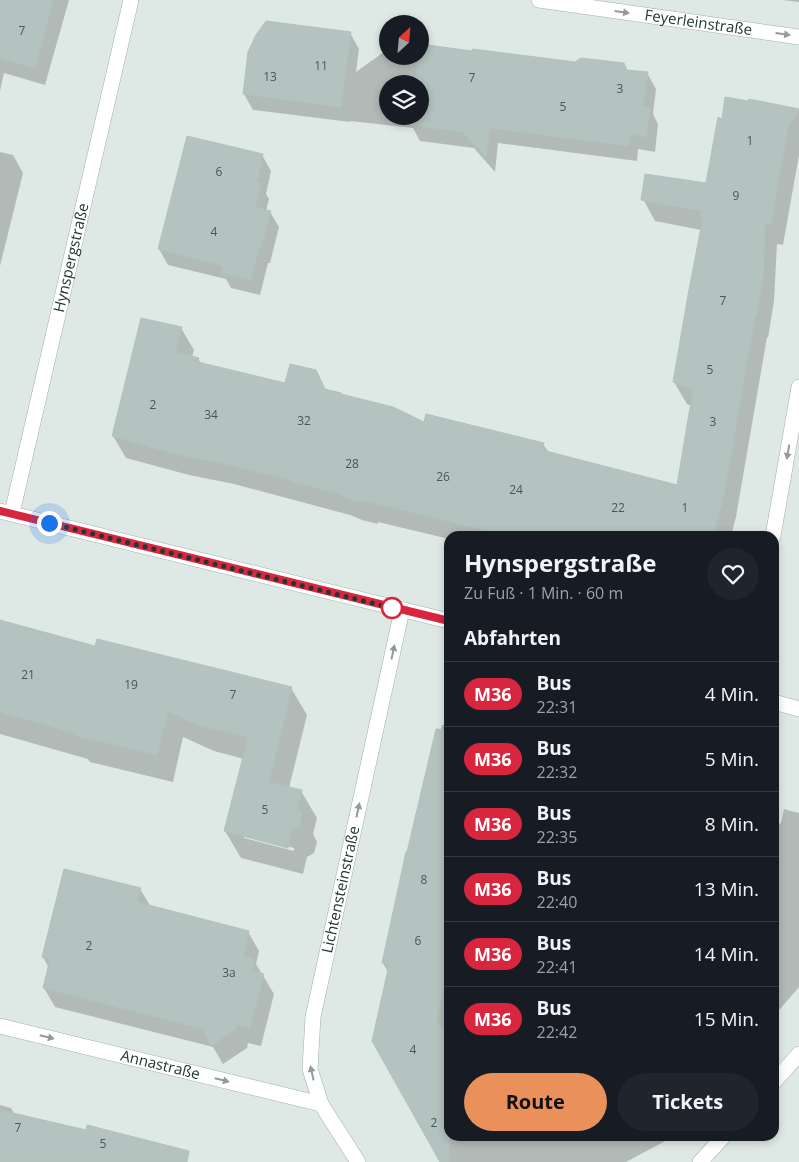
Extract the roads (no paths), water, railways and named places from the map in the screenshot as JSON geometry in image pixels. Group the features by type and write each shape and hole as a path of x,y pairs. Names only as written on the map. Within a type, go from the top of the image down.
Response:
{"street":[{"name":"Hynspergstraße","path":"6,512 131,0"},
{"name":"Feyerleinstraße","path":"539,0 799,37"},
{"path":"774,531 799,387"},
{"path":"6,512 444,621"},
{"name":"Lichtensteinstraße","path":"358,1162 321,1104 310,1069 314,1016 402,610"},
{"path":"779,703 799,709"},
{"name":"Annastraße","path":"0,1026 321,1104"},
{"path":"779,1076 799,1054"},
{"path":"700,1162 719,1141"}]}
